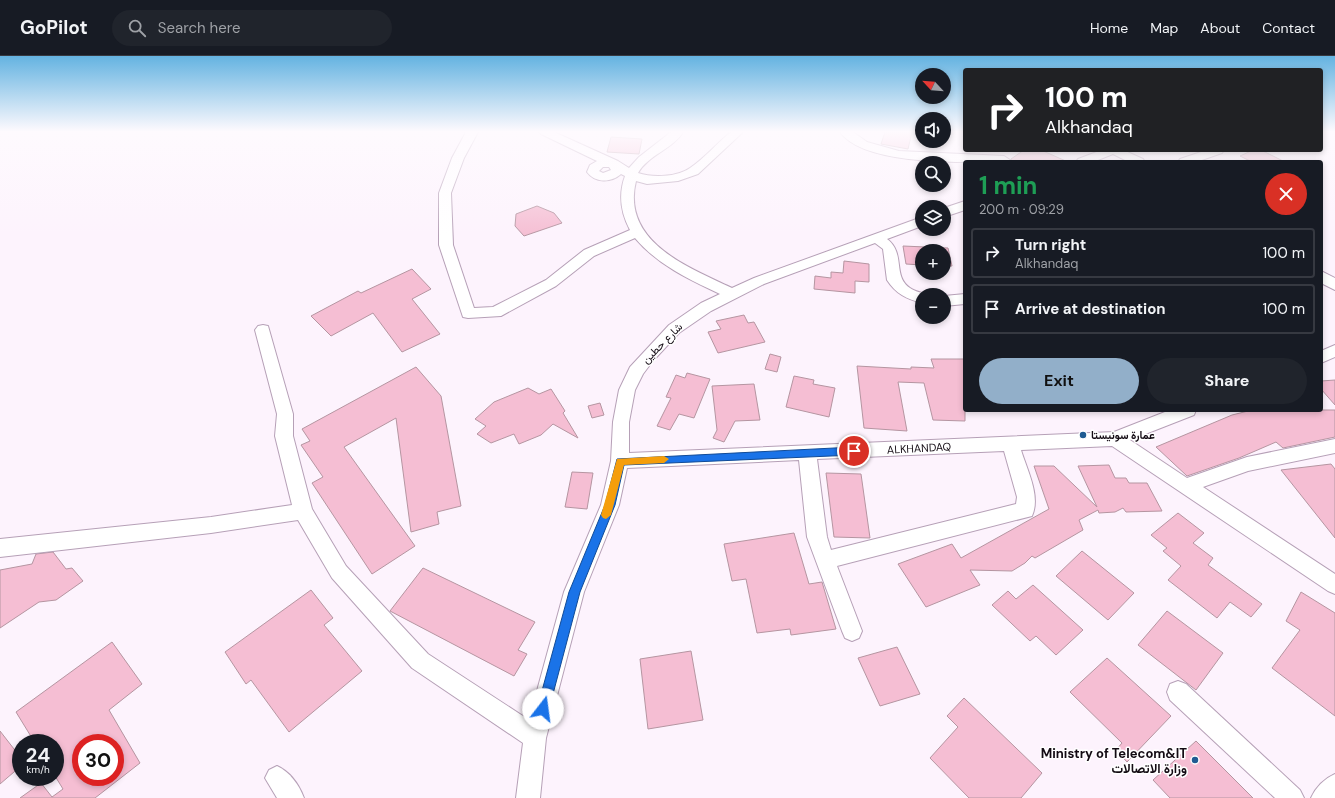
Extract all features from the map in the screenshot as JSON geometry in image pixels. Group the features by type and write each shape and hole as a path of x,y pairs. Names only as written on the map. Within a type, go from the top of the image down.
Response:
{"street":[{"path":"453,167 445,193 446,245 468,313 496,312 551,282 589,254 638,232"},
{"path":"607,167 612,170 618,182 627,193"},
{"path":"608,167 620,177 631,175 647,180 660,180 678,177 694,171 699,167"},
{"path":"612,170 625,167"},
{"path":"637,167 631,175 627,193 627,206 632,223 641,239 658,255 680,269 732,294"},
{"path":"951,211 963,207"},
{"name":"شارع حطين","path":"528,798 535,738 574,592 610,505 620,461 622,416 627,390 636,370 674,329 706,307 759,281 915,224"},
{"path":"877,238 888,247 892,257 894,280 905,292 915,296"},
{"path":"1323,277 1335,286"},
{"path":"951,300 963,299"},
{"path":"263,330 285,414 284,436 303,511 339,572 420,661 535,738"},
{"path":"1323,356 1335,351"},
{"name":"ALKHANDAQ","path":"620,461 1115,439 1183,412"},
{"path":"1115,439 1335,585"},
{"path":"825,560 1025,510 1026,497 1011,444"},
{"path":"1185,486 1248,464 1335,446"},
{"path":"807,453 817,537 852,631"},
{"path":"0,548 211,525 303,511"},
{"path":"1178,692 1292,798"},
{"path":"277,778 292,798"},
{"path":"1323,798 1335,786"}],"building":[{"path":"537,206 554,213 562,223 524,236 515,226 516,214"},
{"path":"903,246 915,247 915,265 906,264"},
{"path":"844,261 869,264 869,282 855,281 855,293 814,289 815,276 831,278 831,272 843,273"},
{"path":"412,269 431,289 412,299 440,334 402,352 373,313 331,336 311,316 358,291 361,293"},
{"path":"744,315 748,323 754,322 765,342 718,353 708,332 721,329 716,321"},
{"path":"770,354 781,357 777,372 765,369"},
{"path":"931,359 963,359 963,412 965,412 965,421 933,420 924,383 898,382 907,431 864,428 857,366 911,369 911,367 934,368"},
{"path":"416,367 441,396 461,506 437,512 439,524 411,532 396,418 344,447 415,546 372,574 312,483 323,477 301,445 310,441 302,429"},
{"path":"687,373 710,379 694,418 679,414 670,430 657,426 671,398 666,397 676,375 685,378"},
{"path":"794,376 814,380 813,384 835,388 829,417 786,407"},
{"path":"1335,380 1335,405 1323,391 1323,381"},
{"path":"754,384 760,420 735,421 724,442 713,438 717,430 712,386"},
{"path":"528,388 539,394 551,389 565,411 563,413 578,438 553,424 541,435 519,444 514,434 491,443 477,434 486,426 475,419 494,402"},
{"path":"600,403 604,415 592,418 588,406"},
{"path":"1323,410 1335,410 1335,437 1283,448 1276,442 1239,458 1187,476 1156,447 1232,415 1244,412 1323,412"},
{"path":"1331,464 1335,469 1335,538 1281,470"},
{"path":"1109,465 1115,478 1126,478 1129,483 1147,483 1162,511 1126,512 1123,508 1115,512 1099,513 1098,510 1079,520 1083,530 1035,558 1032,556 1025,563 1012,571 970,570 980,585 926,607 898,564 952,544 961,558 1049,509 1034,466 1054,466 1097,507 1078,466"},
{"path":"572,472 593,473 587,509 565,507"},
{"path":"826,473 861,474 870,538 834,537"},
{"path":"1178,513 1204,533 1193,543 1213,558 1208,565 1262,604 1251,617 1230,602 1217,618 1168,580 1181,566 1163,551 1167,548 1151,535"},
{"path":"794,533 809,584 822,582 836,629 791,635 790,629 757,633 746,579 732,581 724,544"},
{"path":"1082,551 1134,593 1108,620 1056,576"},
{"path":"53,552 66,569 72,568 83,581 56,600 39,602 0,628 0,570 32,564 36,554"},
{"path":"423,568 535,622 518,650 527,654 514,676 390,611"},
{"path":"1033,585 1083,630 1056,655 1036,636 1030,641 992,605 1008,591 1016,599"},
{"path":"311,590 333,618 324,625 362,671 289,732 251,680 246,684 225,652"},
{"path":"1301,592 1335,613 1335,716 1272,668 1300,630 1286,621"},
{"path":"1167,611 1223,653 1196,690 1138,645"},
{"path":"112,642 142,684 109,710 123,734 72,734 72,786 110,786 95,798 20,798 37,786 43,786 52,797 63,789 61,786 64,786 64,734 29,734 16,712"},
{"path":"897,647 920,694 880,706 858,658"},
{"path":"691,651 703,720 648,729 640,659"},
{"path":"1107,658 1171,716 1127,762 1116,750 1122,743 1070,692"},
{"path":"964,698 1042,773 1021,798 969,798 930,758 958,727 947,716"},
{"path":"0,731 12,746 12,774 0,784"},
{"path":"124,736 140,763 124,775"},
{"name":"Ministry of Telecom&IT وزارة الاتصالات","path":"1196,741 1253,798 1170,798 1153,780"}],"slow traffic":[{"path":"606,515 610,505 620,461 664,459"}],"place":[{"name":"عمارة سونيستا","path":"1083,435"},
{"name":"Ministry of Telecom&IT وزارة الاتصالات","path":"1195,760"}],"route":[{"path":"543,709 574,592 610,505 620,461 854,451"}]}
